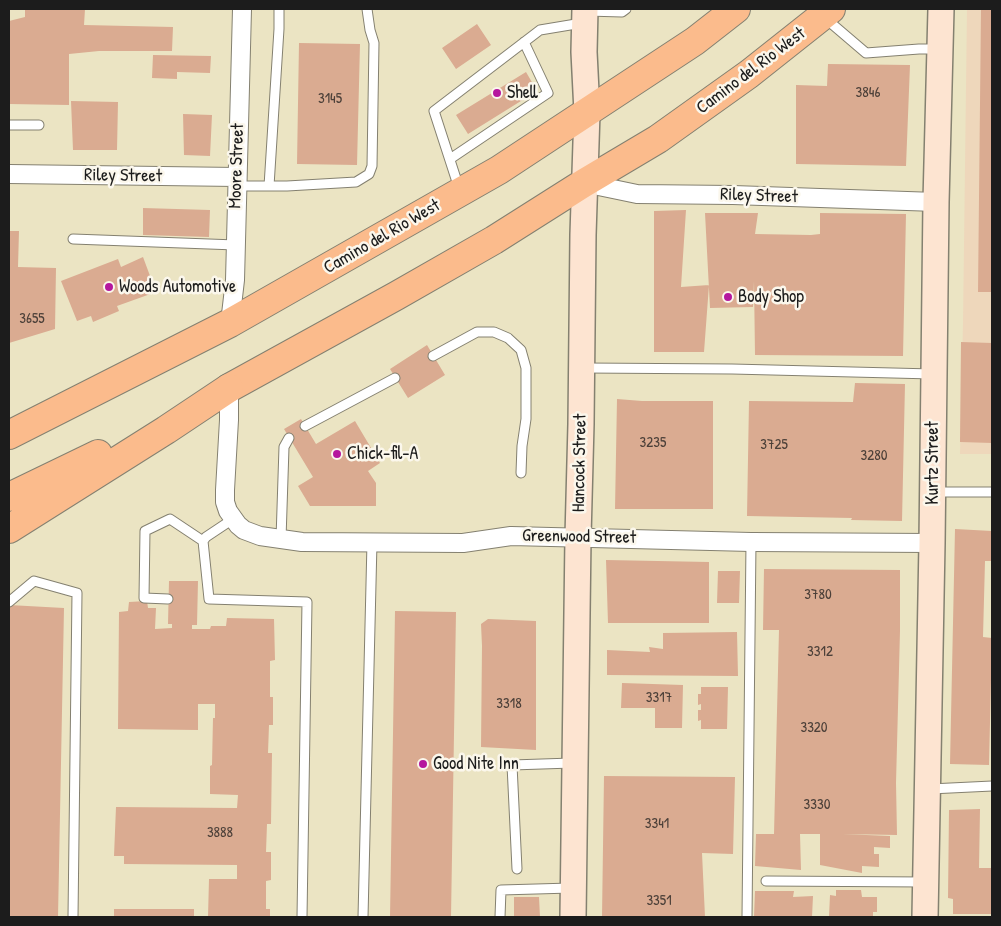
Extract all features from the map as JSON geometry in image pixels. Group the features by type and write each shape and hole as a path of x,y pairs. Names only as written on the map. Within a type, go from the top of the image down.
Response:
{"main road":[{"name":"Camino del Rio West","path":"9,435 230,323 499,170 695,41 736,9"},
{"name":"Camino del Rio West","path":"229,388 494,240 658,139 749,74 827,12"},
{"path":"9,498 229,388"},
{"path":"9,529 229,388"}],"street":[{"name":"Moore Street","path":"230,323 235,280 242,9"},
{"name":"Kurtz Street","path":"925,917 936,202 941,9"},
{"name":"Hancock Street","path":"573,917 584,183 587,112 584,52 585,14"},
{"name":"Riley Street","path":"9,174 237,182"},
{"name":"Riley Street","path":"584,183 637,194 733,195 936,202"},
{"path":"229,388 225,490 228,511 233,519"},
{"name":"Greenwood Street","path":"233,519 244,530 253,534 302,542 463,543 511,536 751,542 932,543"}],"lane":[{"path":"269,186 279,9"},
{"path":"237,182 269,186 356,182 369,174 372,166 374,42 367,9"},
{"path":"461,192 434,111 540,30 585,14 622,12 626,9"},
{"path":"827,12 866,54 941,49"},
{"path":"450,159 548,93 524,42"},
{"path":"9,125 39,125"},
{"path":"73,239 236,245"},
{"path":"433,356 477,332 494,332 508,338 521,350 526,368 526,419 522,446 521,474"},
{"path":"581,368 934,374"},
{"path":"305,426 395,378"},
{"path":"281,539 284,447 289,438"},
{"path":"933,492 992,492"},
{"path":"168,599 144,598 145,532 170,519 203,541 209,599"},
{"path":"203,541 233,519"},
{"path":"363,917 372,542"},
{"path":"747,917 751,542"},
{"path":"9,602 34,582 77,593 73,917"},
{"path":"198,599 307,602 302,917"},
{"path":"517,869 512,765 575,763"},
{"path":"927,789 992,786"},
{"path":"766,881 925,882"},
{"path":"500,917 501,890 574,887"}],"shaded area":[{"path":"967,9 992,9 992,454 960,454"}],"building":[{"path":"25,9 85,9 84,25 173,27 172,51 99,51 69,54 69,105 9,104 9,21 25,17"},
{"path":"981,9 992,9 992,292 978,292"},
{"path":"477,24 491,45 456,69 442,48"},
{"path":"299,43 360,44 357,165 297,164"},
{"path":"153,55 211,56 210,73 177,72 177,79 152,78"},
{"path":"828,64 910,65 906,166 796,164 796,85 827,86"},
{"path":"526,72 537,91 468,134 456,115"},
{"path":"71,101 118,102 117,150 73,150"},
{"path":"183,114 212,115 210,156 184,155"},
{"path":"143,208 210,210 209,237 143,235"},
{"path":"686,210 681,287 709,285 704,352 654,352 654,211"},
{"path":"705,213 758,213 755,234 811,235 820,234 820,213 906,214 903,356 755,355 754,281 753,307 710,308"},
{"path":"9,231 19,231 18,267 56,268 55,329 9,343"},
{"name":"Woods Automotive","path":"143,257 156,292 117,306 119,311 93,322 91,316 77,321 61,281 118,259 121,267"},
{"path":"961,342 992,343 992,443 960,442"},
{"path":"427,345 445,375 408,398 390,369"},
{"path":"855,383 905,384 902,521 747,516 749,401 853,402"},
{"path":"617,399 713,401 713,509 615,509"},
{"name":"Chick-fil-A","path":"301,419 316,444 355,421 380,463 368,471 376,483 376,506 310,506 298,486 313,477 284,429"},
{"path":"955,529 992,531 992,561 985,561 983,637 992,638 989,765 950,764"},
{"path":"606,560 709,562 709,623 608,623"},
{"path":"764,569 900,570 896,783 897,835 842,834 890,836 890,848 874,847 874,854 879,854 879,867 862,866 862,873 820,865 820,834 800,834 801,870 755,866 756,834 774,834 779,630 763,630"},
{"path":"718,571 740,571 739,603 717,603"},
{"path":"169,581 198,581 197,625 192,625 192,629 210,629 211,626 226,626 227,618 274,619 275,660 270,661 270,697 273,697 273,725 269,725 268,753 272,753 271,824 267,824 266,852 271,852 271,880 266,881 266,909 270,909 270,917 208,917 209,879 237,879 237,865 124,864 124,856 114,856 116,807 237,808 238,795 210,794 210,766 212,765 215,704 198,704 198,730 118,729 119,612 128,611 129,602 147,601 148,608 156,608 155,629 172,628 172,624 168,624"},
{"path":"9,605 64,608 58,917 9,917"},
{"name":"Good Nite Inn","path":"395,611 456,612 451,917 390,917"},
{"path":"488,619 536,621 536,750 481,747 481,624"},
{"path":"737,632 738,676 607,675 607,650 650,652 649,647 663,649 663,633"},
{"path":"622,683 683,685 682,728 655,728 655,708 621,708"},
{"path":"701,687 728,687 727,729 701,729 701,720 698,721 698,710 701,710 701,704 698,705 698,694 701,694"},
{"path":"604,776 735,777 733,854 702,853 705,917 602,917"},
{"path":"980,809 979,868 992,868 992,914 953,914 953,899 948,898 949,810"},
{"path":"836,890 861,890 862,897 877,897 877,912 873,912 873,917 829,917 830,895 836,896"},
{"path":"755,891 794,891 793,897 813,896 812,917 754,917"},
{"path":"514,897 539,897 540,917 514,917"},
{"path":"114,909 194,909 194,917 114,917"}],"place":[{"name":"Shell","path":"497,93"},
{"name":"Woods Automotive","path":"109,287"},
{"name":"Body Shop","path":"728,297"},
{"name":"Chick-fil-A","path":"337,454"},
{"name":"Good Nite Inn","path":"423,764"}]}
